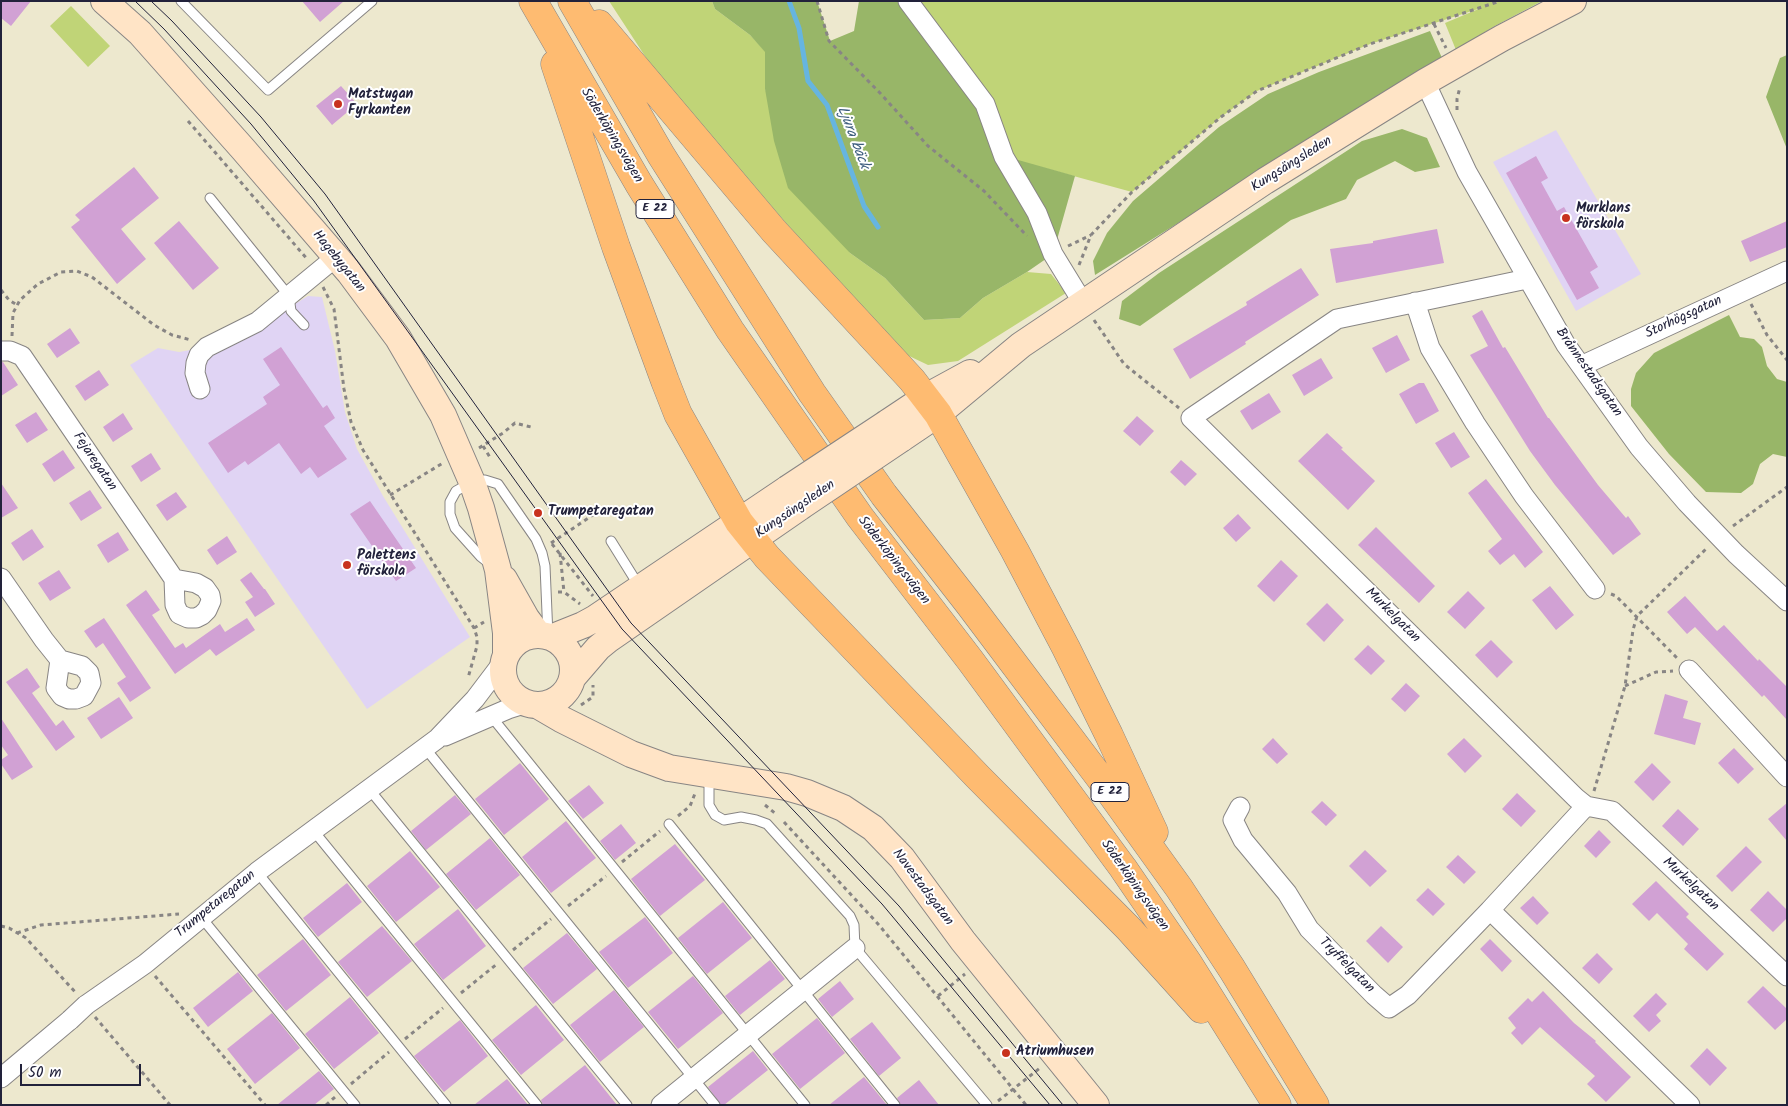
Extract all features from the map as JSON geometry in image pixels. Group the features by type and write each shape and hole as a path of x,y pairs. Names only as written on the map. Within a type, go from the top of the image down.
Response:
{"highway":[{"name":"E 22","path":"572,1 661,155 812,393 884,495 1100,778 1179,888 1237,977 1315,1105"},
{"path":"580,1 774,231 932,406 1015,551 1066,648 1109,735 1179,888"},
{"path":"534,4 616,248 678,414 746,530 767,557 878,674 1128,928 1260,1076"},
{"name":"Söderköpingsvägen","path":"534,4 639,184 730,330 860,518 970,660 1123,868 1188,963 1277,1105"}],"street":[{"name":"Hagebygatan","path":"104,1 140,33 249,156 349,272 398,338 443,415 472,482 481,508 498,570 506,632 504,658"},
{"path":"908,1 985,104 1004,156 1037,213 1053,254 1077,294"},
{"name":"Kungsängsleden","path":"546,635 583,625 647,598 1022,345 1077,294 1425,82 1502,38 1573,1"},
{"name":"Brånnestadsgatan","path":"1425,82 1466,172 1566,345 1639,447 1687,503 1787,601"},
{"path":"200,389 194,373 199,355 207,347 257,322 336,257"},
{"name":"Storhögsgatan","path":"1581,366 1787,271"},
{"path":"1192,418 1338,319 1527,279"},
{"path":"1415,302 1430,348 1475,423 1524,496 1595,589"},
{"name":"Fejaregatan","path":"6,351 22,356 174,579"},
{"name":"Murkelgatan","path":"1192,418 1586,806 1612,811 1787,976"},
{"name":"Hagebygatan","path":"498,570 526,618 546,635"},
{"path":"1,578 60,660"},
{"name":"Kungsängsleden","path":"572,679 598,648 647,598"},
{"path":"572,679 563,695 555,701 532,704 520,700 511,693 505,683 502,671 504,658 511,646 523,637 546,635 560,642 572,659 572,679 580,706 601,739"},
{"name":"Trumpetaregatan","path":"1,1078 86,1006 145,964 193,915 257,872 431,744 475,699 504,658"},
{"path":"1689,670 1787,777"},
{"name":"Trumpetaregatan","path":"431,744 491,716 532,704"},
{"name":"Navestadsgatan","path":"532,704 631,754 703,783 786,787 807,793 843,808 873,828 902,858 963,941 1096,1105"},
{"name":"Tryffelgatan","path":"1240,806 1233,820 1243,840 1287,893 1309,930 1388,1008 1408,995 1586,806"},
{"path":"1490,910 1690,1105"},
{"path":"661,1105 855,948"}],"lane":[{"path":"180,1 268,90 372,1"},
{"path":"210,198 289,296 291,311 304,325"},
{"path":"472,482 485,480 498,484 536,539 545,566 546,635"},
{"path":"611,541 647,598"},
{"path":"491,716 804,1105"},
{"path":"431,744 714,1105"},
{"path":"703,783 709,805 716,815 724,820 741,817 767,824 850,916 854,925 855,948 987,1105"},
{"path":"369,789 627,1105"},
{"path":"668,824 895,1105"},
{"path":"313,830 537,1105"},
{"path":"257,872 446,1105"},
{"path":"193,915 355,1105"}],"path":[{"path":"817,1 830,41 928,146 984,191 1031,240 1053,254 1091,235 1132,192 1221,117 1257,91 1370,44 1500,1"},
{"path":"1091,235 1077,294 1124,364 1192,418"},
{"path":"6,351 13,313 20,300 38,284 60,272 77,271 92,277 154,325 172,335 188,340 207,341 221,339"},
{"path":"1,290 9,300 17,305"},
{"path":"1744,290 1767,335 1787,360"},
{"path":"504,433 515,422 531,427"},
{"path":"483,446 491,459"},
{"path":"1586,806 1595,788 1614,718 1626,686 1632,630 1637,616 1719,536 1787,487"},
{"path":"551,543 592,515"},
{"path":"546,536 594,597"},
{"path":"560,552 564,592"},
{"path":"1595,589 1616,596 1689,670"},
{"path":"1626,686 1656,672 1689,670"},
{"path":"468,677 468,687 475,699"},
{"path":"758,800 775,813 801,839 879,925 1026,1105"},
{"path":"17,933 41,925 193,915"},
{"path":"145,964 265,1105"},
{"path":"994,1105 1043,1065"}],"shaded area":[{"name":"Murklans förskola","path":"1556,130 1641,274 1576,311 1493,162"},
{"name":"Palettens förskola","path":"308,296 322,297 335,351 345,412 357,449 383,496 470,637 367,709 130,365 158,348 179,352 207,347 259,326"}],"green space":[{"path":"609,1 712,1 715,9 750,35 766,52 765,89 850,253 885,278 924,320 960,318 983,298 1027,272 1051,274 1066,293 958,361 928,365 907,355 805,245 656,73"},
{"path":"712,1 817,1 830,41 854,31 859,1 908,1 985,104 1004,156 1075,176 1053,254 983,298 960,318 924,320 885,278 850,253 788,188 774,141 765,89 765,52 750,35 715,9"},
{"path":"908,1 1492,1 1495,3 1500,1 1542,1 1493,27 1456,50 1445,23 1481,8 1370,44 1257,91 1221,117 1132,192 1004,157"},
{"path":"71,6 110,46 88,67 50,26"},
{"path":"1430,31 1442,58 1095,275 1093,261 1107,233 1133,201 1219,127 1268,94 1319,72"},
{"path":"1787,55 1787,149 1766,97 1780,58"},
{"path":"1402,129 1427,138 1440,167 1415,172 1395,161 1357,180 1346,199 1291,220 1140,326 1119,319 1122,301 1159,273 1362,141"},
{"path":"1729,315 1740,337 1754,339 1762,347 1767,366 1777,379 1787,382 1787,457 1773,454 1760,464 1753,484 1741,493 1706,492 1669,454 1631,406 1631,389 1636,373 1654,353"}],"building":[{"path":"1,1 31,1 11,26 1,18"},
{"path":"302,1 344,1 320,22"},
{"name":"Matstugan Fyrkanten","path":"341,86 357,104 332,125 316,106"},
{"path":"1536,156 1548,178 1541,182 1557,211 1564,207 1598,267 1590,272 1599,288 1577,300 1506,173"},
{"path":"134,167 159,198 121,229 146,259 117,284 71,227 80,220 75,215"},
{"path":"179,221 219,268 193,290 154,243"},
{"path":"1787,221 1787,247 1750,262 1741,241"},
{"path":"1437,229 1444,263 1336,283 1330,249 1373,243 1373,241"},
{"path":"1301,268 1319,295 1190,379 1173,349 1247,305 1246,302"},
{"path":"1482,310 1503,348 1505,347 1548,418 1598,485 1626,518 1628,516 1641,534 1613,555 1555,485 1530,451 1470,355 1488,346 1472,316"},
{"path":"70,328 80,343 57,358 47,344"},
{"path":"1397,335 1410,360 1386,373 1372,348"},
{"path":"281,347 323,408 327,405 335,418 324,426 347,459 318,478 310,467 301,474 279,443 248,465 245,461 228,473 208,443 267,404 263,397 280,385 263,359"},
{"path":"1321,358 1333,378 1304,396 1292,375"},
{"path":"1,362 3,362 18,385 1,396"},
{"path":"99,370 109,385 85,401 75,386"},
{"path":"1419,383 1424,383 1439,411 1416,424 1399,394"},
{"path":"1269,393 1281,412 1252,430 1240,411"},
{"path":"36,412 48,430 27,443 15,425"},
{"path":"123,413 133,429 113,442 103,427"},
{"path":"1137,416 1154,431 1140,446 1123,431"},
{"path":"1454,432 1470,457 1451,468 1435,443"},
{"path":"1327,433 1375,481 1348,510 1298,461"},
{"path":"63,450 75,468 54,482 42,464"},
{"path":"151,453 161,469 141,482 131,466"},
{"path":"1181,460 1197,474 1185,486 1170,472"},
{"path":"1486,479 1543,552 1525,568 1514,554 1500,565 1488,551 1502,539 1468,493"},
{"path":"1,483 18,508 1,518"},
{"path":"90,490 102,508 81,521 69,503"},
{"path":"176,492 187,507 167,521 156,505"},
{"path":"370,501 416,568 396,581 350,514"},
{"path":"1238,514 1251,528 1236,542 1223,528"},
{"path":"1376,527 1435,586 1419,603 1358,545"},
{"path":"32,529 44,547 23,561 11,543"},
{"path":"118,532 129,550 108,563 97,545"},
{"path":"227,536 237,552 217,565 207,550"},
{"path":"1281,560 1298,576 1274,602 1257,586"},
{"path":"59,570 71,588 50,601 38,583"},
{"path":"251,572 275,604 255,617 245,602 253,597 240,580"},
{"path":"1550,586 1574,615 1556,630 1532,600"},
{"path":"146,590 160,610 152,615 175,648 183,643 186,648 220,624 225,632 247,618 255,630 216,656 210,649 175,674 126,605"},
{"path":"1468,591 1485,608 1465,629 1447,612"},
{"path":"1685,596 1717,631 1724,625 1758,661 1759,659 1787,687 1787,720 1764,695 1762,697 1695,627 1687,634 1667,612"},
{"path":"1327,603 1344,620 1324,642 1306,624"},
{"path":"104,618 151,688 130,702 117,683 126,677 103,643 96,648 84,631"},
{"path":"1491,640 1513,662 1497,678 1475,655"},
{"path":"1368,645 1385,661 1371,675 1354,659"},
{"path":"27,668 40,687 32,693 56,726 63,720 75,737 56,751 6,682"},
{"path":"1406,683 1420,696 1405,712 1391,699"},
{"path":"1665,694 1688,701 1683,718 1701,723 1695,745 1654,734"},
{"path":"119,697 133,718 101,739 87,718"},
{"path":"1,718 33,767 12,780 1,764 1,760 8,755 1,745"},
{"path":"1273,738 1288,754 1277,764 1262,749"},
{"path":"1464,738 1482,756 1465,773 1447,754"},
{"path":"1734,748 1754,769 1738,784 1718,763"},
{"path":"520,763 549,799 504,835 475,799"},
{"path":"1652,763 1671,782 1653,801 1634,782"},
{"path":"589,785 604,803 583,819 568,801"},
{"path":"1517,793 1536,811 1521,827 1502,809"},
{"path":"455,795 471,814 426,850 411,831"},
{"path":"1322,801 1337,815 1326,826 1311,812"},
{"path":"1787,803 1787,841 1768,819"},
{"path":"1678,809 1699,829 1683,846 1662,826"},
{"path":"566,821 596,858 551,893 522,857"},
{"path":"621,824 636,843 615,860 600,841"},
{"path":"1599,830 1611,842 1596,858 1584,846"},
{"path":"490,838 520,875 476,910 446,874"},
{"path":"675,844 705,880 660,916 631,879"},
{"path":"1746,846 1762,862 1732,892 1716,876"},
{"path":"1365,850 1387,871 1370,887 1349,866"},
{"path":"410,851 440,887 396,922 367,886"},
{"path":"1458,855 1476,872 1464,884 1446,867"},
{"path":"1656,881 1689,914 1686,917 1724,954 1707,971 1684,949 1688,944 1657,913 1649,921 1632,904"},
{"path":"347,883 362,902 318,937 303,918"},
{"path":"1428,888 1445,904 1433,916 1416,900"},
{"path":"1768,891 1787,910 1787,918 1773,932 1750,910"},
{"path":"1533,896 1549,913 1537,925 1520,908"},
{"path":"723,902 752,938 707,974 678,938"},
{"path":"458,909 486,946 443,980 414,944"},
{"path":"645,917 673,953 628,988 599,952"},
{"path":"382,926 412,961 367,997 338,962"},
{"path":"1381,926 1403,947 1388,963 1366,941"},
{"path":"567,933 597,969 553,1004 523,968"},
{"path":"303,939 331,975 286,1011 257,975"},
{"path":"1490,939 1512,961 1502,972 1480,949"},
{"path":"1597,953 1613,969 1599,984 1582,968"},
{"path":"770,960 785,979 740,1015 725,996"},
{"path":"238,972 253,991 208,1027 193,1008"},
{"path":"693,976 723,1013 678,1049 648,1012"},
{"path":"840,981 854,999 832,1017 818,999"},
{"path":"1763,986 1787,1009 1787,1019 1775,1030 1747,1002"},
{"path":"614,990 644,1027 600,1062 570,1025"},
{"path":"1543,991 1631,1077 1606,1102 1587,1084 1595,1076 1540,1027 1522,1045 1511,1033 1516,1028 1508,1018 1528,998 1532,1002"},
{"path":"1656,993 1667,1004 1656,1015 1661,1021 1649,1032 1633,1016"},
{"path":"350,997 379,1033 334,1069 305,1034"},
{"path":"536,1005 564,1040 521,1075 492,1040"},
{"path":"272,1013 300,1048 255,1084 227,1049"},
{"path":"817,1018 845,1053 800,1089 772,1054"},
{"path":"460,1020 488,1056 444,1092 414,1056"},
{"path":"872,1022 901,1058 879,1076 850,1039"},
{"path":"1707,1048 1727,1068 1710,1086 1690,1066"},
{"path":"753,1051 768,1070 724,1105 721,1105 708,1087"},
{"path":"585,1065 617,1105 543,1105 541,1100"},
{"path":"319,1071 334,1089 314,1105 277,1105"},
{"path":"864,1077 887,1105 829,1105"},
{"path":"507,1079 528,1105 474,1105"},
{"path":"919,1080 939,1105 901,1105 897,1098"}],"waterway":[{"name":"Ljura bäck","path":"789,1 799,28 808,81 827,105 864,206 878,227"}],"tram line":[{"path":"135,1 164,29 251,124 314,201 622,629 882,904 1050,1105"},
{"path":"151,1 261,117 325,194 631,623 899,906 1063,1105"}],"place":[{"name":"Matstugan Fyrkanten","path":"338,104"},
{"name":"Murklans förskola","path":"1566,218"},
{"name":"Trumpetaregatan","path":"538,513"},
{"name":"Palettens förskola","path":"347,565"},
{"name":"Atriumhusen","path":"1006,1053"}]}
